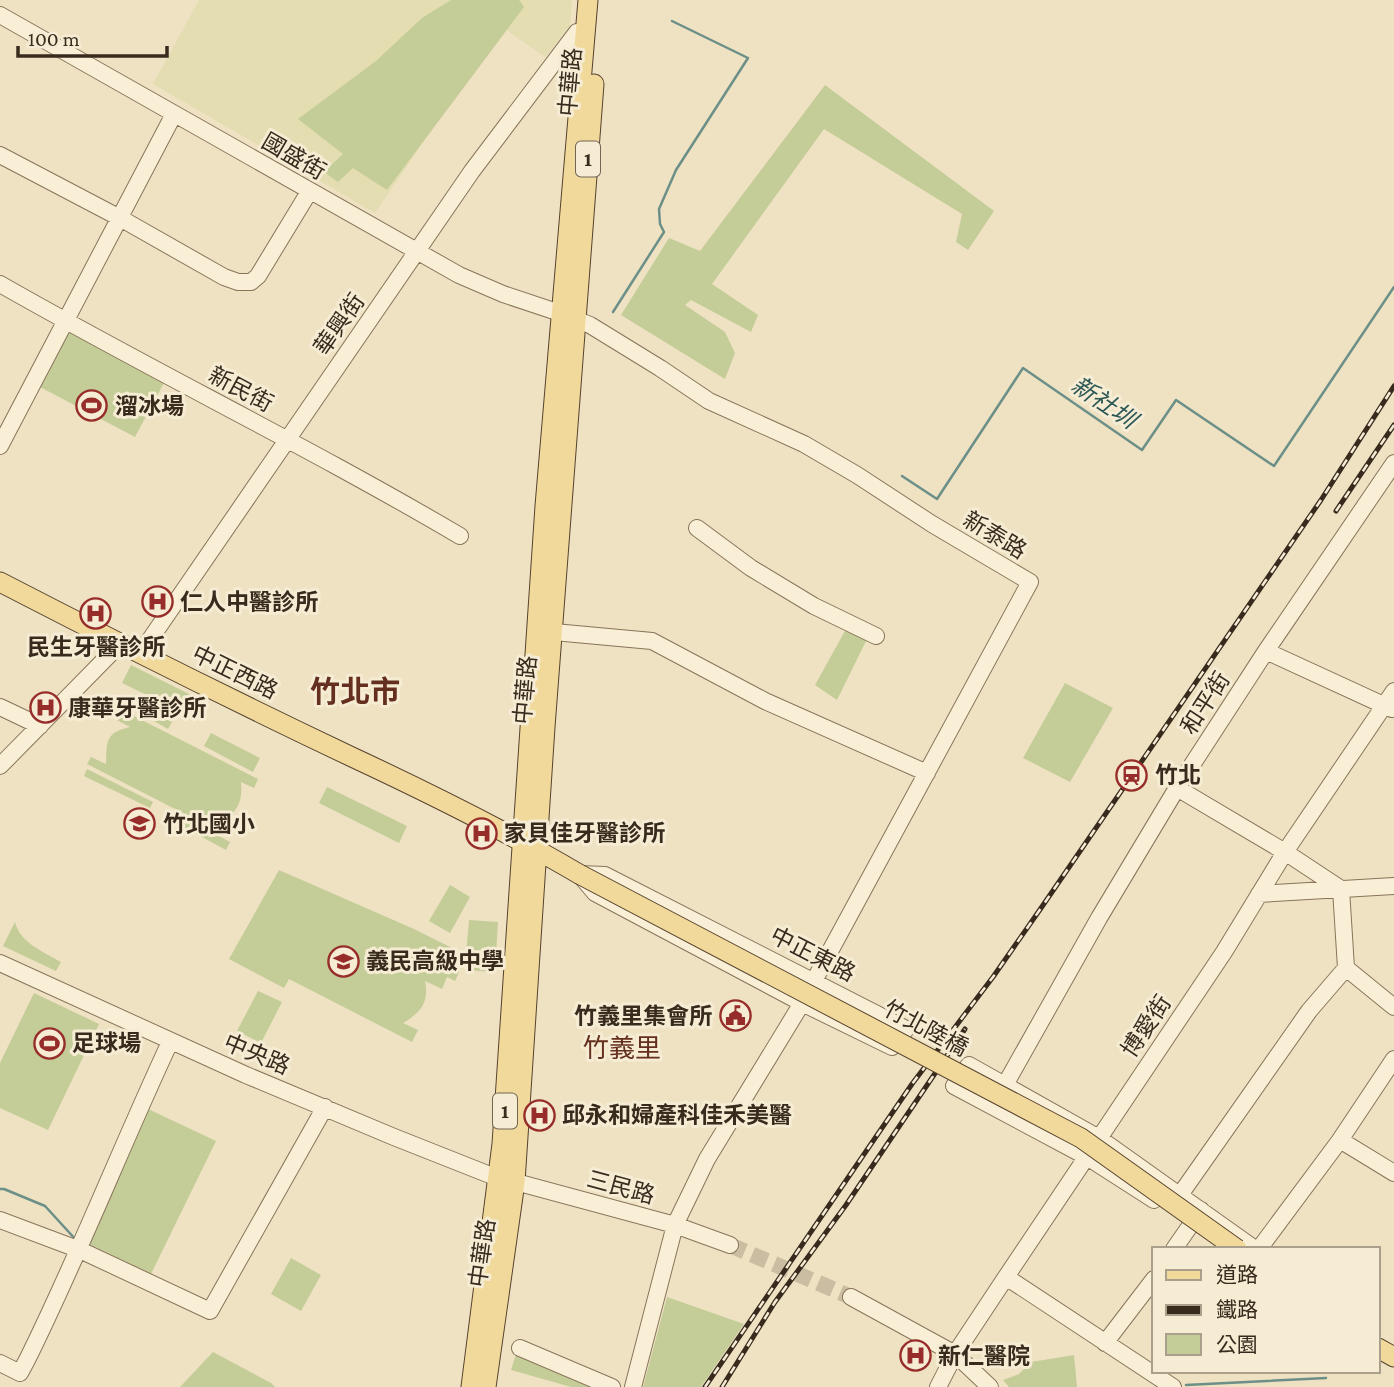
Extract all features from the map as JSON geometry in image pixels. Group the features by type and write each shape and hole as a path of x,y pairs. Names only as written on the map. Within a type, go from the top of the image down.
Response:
{"main road":[{"name":"中華路","path":"531,847 554,632 568,316 588,0"},
{"name":"中華路","path":"479,1384 507,1180 531,847 545,506 601,0"},
{"name":"中正西路","path":"0,582 531,847"},
{"name":"中正東路","path":"531,847 579,874"},
{"name":"竹北陸橋","path":"579,874 1081,1138 1234,1247"}],"street":[{"name":"國盛街","path":"0,15 460,275 528,304 568,316"},
{"name":"華興街","path":"141,653 472,172 577,32 586,32"},
{"path":"0,446 174,114"},
{"path":"0,155 224,277 238,282 251,282 258,276 309,192"},
{"name":"新民街","path":"0,284 66,322 373,485 460,536"},
{"name":"新泰路","path":"568,316 660,368 709,401 804,444 1030,582 802,1003 707,1159 675,1225 633,1387"},
{"name":"和平街","path":"1005,1085 1099,918 1177,788 1394,463"},
{"path":"697,528 751,568 814,606 876,636"},
{"path":"554,632 652,641 765,701 927,773"},
{"path":"0,766 120,644"},
{"path":"1266,651 1389,708"},
{"name":"博愛街","path":"938,1387 955,1354 1224,952 1285,852 1389,708 1394,691"},
{"path":"0,707 40,726"},
{"path":"1177,788 1285,852 1341,889"},
{"name":"中正東路","path":"579,874 605,875 812,984 906,1028 892,1047 802,1003 595,893 579,874"},
{"path":"1259,894 1394,886"},
{"path":"1169,1210 1309,1010 1346,968 1341,889"},
{"name":"中央路","path":"0,963 170,1042 394,1137 507,1180"},
{"path":"1346,968 1394,1007"},
{"path":"0,1363 20,1373 80,1250 118,1155 170,1042"},
{"path":"1259,1247 1340,1140 1394,1059"},
{"path":"1218,1247 1169,1210 1087,1157 954,1086 969,1065 1099,1138 1254,1247"},
{"path":"0,1220 80,1250 211,1311 325,1107"},
{"path":"1340,1140 1394,1173"},
{"name":"三民路","path":"507,1180 675,1225 730,1245"},
{"path":"1175,1247 1201,1210"},
{"path":"1006,1277 1173,1387"},
{"path":"1105,1343 1152,1282"},
{"path":"851,1297 955,1354 990,1387"},
{"path":"520,1348 612,1387"}],"shaded area":[{"path":"199,0 572,0 570,26 545,57 502,27 375,213 153,84"}],"green space":[{"path":"451,0 519,0 524,7 387,190 353,168 338,182 324,172 343,154 298,119 376,61 422,18"},
{"path":"825,85 994,211 968,250 956,242 962,214 824,129 712,284 758,315 751,332 691,300 685,305 725,332 735,353 725,379 621,315 669,238 700,251"},
{"path":"70,328 166,379 135,437 40,387"},
{"path":"845,631 867,639 837,700 815,685"},
{"path":"131,665 201,700 192,717 122,683"},
{"path":"1065,683 1113,708 1070,782 1023,758"},
{"path":"134,694 175,717 168,729 127,706"},
{"path":"122,710 258,779 254,788 241,782 241,796 237,806 219,822 234,830 230,837 87,764 91,757 106,764 109,739 116,732 130,727 117,720"},
{"path":"211,733 260,758 253,772 204,746"},
{"path":"87,769 153,802 150,808 84,776"},
{"path":"327,787 407,826 399,843 319,803"},
{"path":"171,811 230,842 226,850 167,818"},
{"path":"279,870 414,929 466,955 469,920 498,922 495,972 466,970 466,957 455,981 447,977 442,989 425,981 426,995 423,1006 403,1023 418,1030 412,1042 289,979 284,988 229,959"},
{"path":"450,885 470,897 450,933 429,921"},
{"path":"15,922 27,941 61,962 56,971 3,946"},
{"path":"258,991 282,1002 261,1043 237,1031"},
{"name":"足球場","path":"34,993 99,1024 48,1130 0,1108 0,1063"},
{"path":"146,1108 216,1141 151,1274 89,1244"},
{"path":"291,1258 321,1275 301,1311 271,1294"},
{"path":"667,1297 744,1324 701,1387 643,1387"},
{"path":"517,1351 599,1387 571,1387 511,1370"},
{"path":"213,1352 271,1383 275,1387 180,1387"},
{"path":"1074,1355 1077,1387 1009,1387 1003,1380 1019,1374 1031,1362"}],"waterway":[{"name":"新社圳","path":"613,312 664,232 660,224 659,209 676,170 748,58 672,21"},
{"name":"新社圳","path":"902,476 937,499 1023,368 1142,450 1176,400 1274,466 1394,287"},
{"path":"0,1189 45,1206 77,1241"},
{"path":"1186,1385 1326,1378"}],"tunnel":[{"path":"730,1245 851,1297"}],"railway":[{"path":"705,1387 912,1084 1039,911 1321,500 1394,386"},
{"path":"1336,511 1394,425"},
{"path":"722,1387 775,1302 846,1205 965,1029"}],"place":[{"name":"溜冰場","path":"92,406"},
{"name":"仁人中醫診所","path":"157,602"},
{"name":"民生牙醫診所","path":"96,613"},
{"name":"康華牙醫診所","path":"45,708"},
{"name":"竹北","path":"1132,775"},
{"name":"竹北國小","path":"140,824"},
{"name":"家貝佳牙醫診所","path":"481,833"},
{"name":"義民高級中學","path":"343,961"},
{"name":"竹義里集會所","path":"735,1016"},
{"name":"足球場","path":"49,1043"},
{"name":"邱永和婦產科佳禾美醫","path":"539,1115"},
{"name":"新仁醫院","path":"915,1356"}],"district":[{"name":"竹北市","path":"355,691"},
{"name":"竹義里","path":"622,1048"}]}
